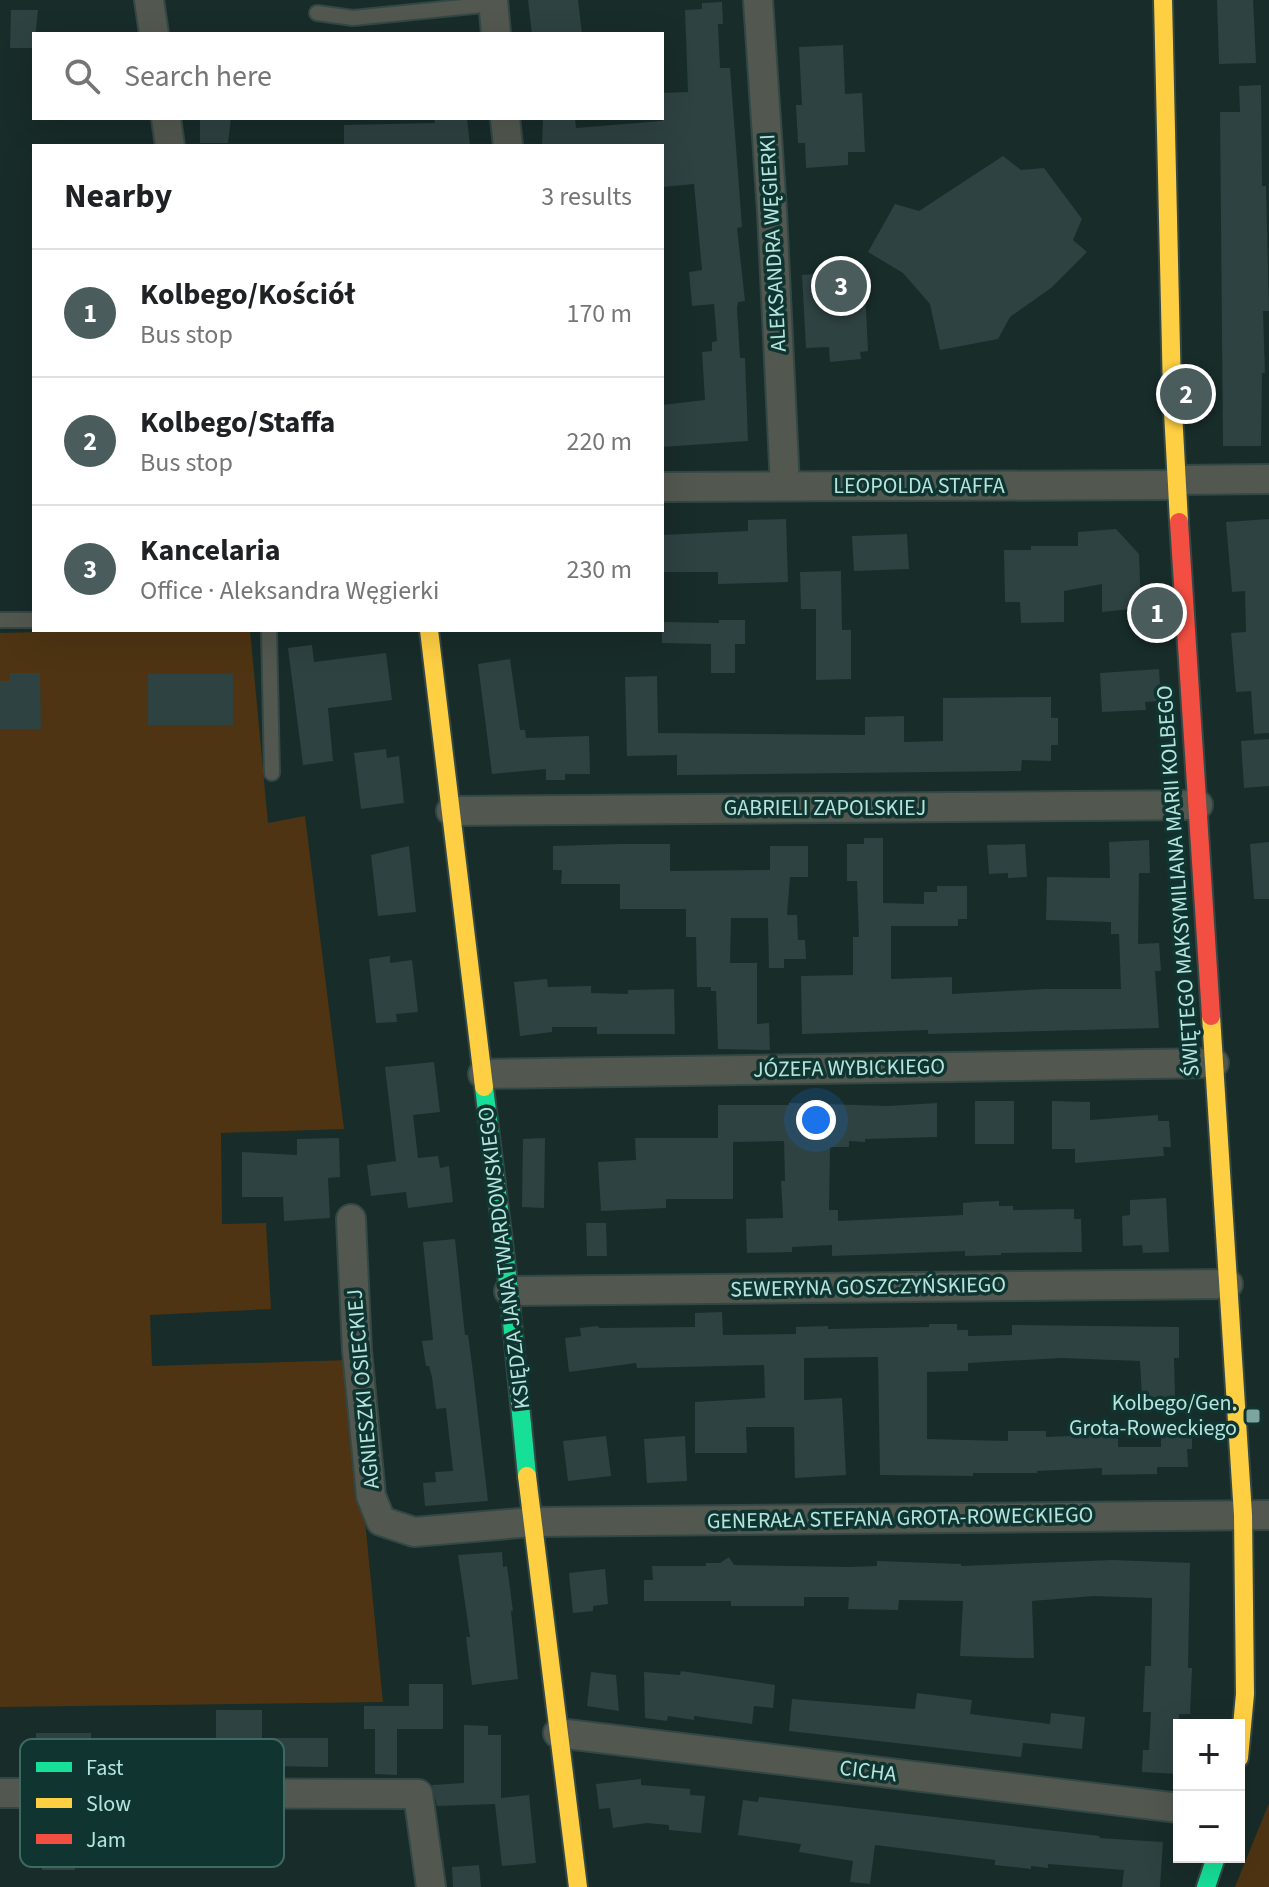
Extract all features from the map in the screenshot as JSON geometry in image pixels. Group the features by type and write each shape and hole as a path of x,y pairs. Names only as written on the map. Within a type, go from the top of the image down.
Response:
{"street":[{"path":"149,0 154,32"},
{"name":"ALEKSANDRA WĘGIERKI","path":"758,0 785,486"},
{"name":"ŚWIĘTEGO MAKSYMILIANA MARII KOLBEGO","path":"1163,0 1176,482 1228,1284 1256,1515 1243,1719"},
{"path":"493,2 496,32"},
{"path":"166,120 170,144"},
{"path":"505,120 508,144"},
{"name":"LEOPOLDA STAFFA","path":"664,487 1269,479"},
{"name":"KSIĘDZA JANA TWARDOWSKIEGO","path":"429,632 509,1291 532,1522 578,1887"},
{"name":"GABRIELI ZAPOLSKIEJ","path":"451,811 1198,805"},
{"name":"JÓZEFA WYBICKIEGO","path":"483,1074 1214,1063"},
{"name":"AGNIESZKI OSIECKIEJ","path":"351,1219 357,1351 371,1496 381,1521 414,1532"},
{"name":"SEWERYNA GOSZCZYŃSKIEGO","path":"509,1291 1228,1284"},
{"name":"GENERAŁA STEFANA GROTA-ROWECKIEGO","path":"414,1532 532,1522 1256,1515"},
{"name":"CICHA","path":"558,1733 1173,1807"},
{"path":"0,1793 20,1793"},
{"path":"284,1794 418,1794 431,1887"},
{"path":"1206,1887 1214,1863"}],"lane":[{"path":"317,13 353,18 493,2"},
{"path":"0,620 32,620"},
{"path":"269,632 272,773"}],"shaded area":[{"path":"250,632 268,823 305,816 344,1129 221,1133 222,1224 266,1223 271,1309 150,1315 152,1366 349,1360 383,1702 0,1707 0,633"},
{"path":"1269,1803 1269,1887 1235,1887"}],"building":[{"path":"528,0 578,0 582,32 532,32"},
{"path":"1217,0 1253,0 1256,63 1219,64"},
{"path":"722,2 723,24 718,24 720,68 730,68 742,227 737,228 745,301 738,302 737,309 740,358 745,358 748,441 664,447 664,405 705,400 702,352 712,351 712,342 717,341 714,304 692,306 689,272 702,270 694,184 664,187 664,144 542,144 543,120 575,120 576,128 664,120 664,93 688,92 685,10 702,9 702,3"},
{"path":"11,10 38,10 36,32 32,32 32,48 10,48"},
{"path":"843,45 845,94 862,93 865,152 848,152 848,165 806,168 805,143 798,143 796,105 802,105 799,47"},
{"path":"1261,85 1262,186 1266,186 1269,311 1263,311 1265,373 1262,373 1261,446 1223,446 1220,112 1240,112 1239,86"},
{"path":"200,120 231,120 228,143 200,143"},
{"path":"434,120 467,120 470,144 344,144 344,125 435,123"},
{"path":"1003,156 1021,170 1044,168 1082,219 1073,240 1087,252 1051,288 1010,317 998,339 940,350 930,304 903,273 868,252 895,204 919,211"},
{"path":"864,270 868,351 860,352 861,359 830,362 829,347 806,348 802,275"},
{"path":"786,519 788,582 718,584 718,572 664,572 664,535 748,531 748,520"},
{"path":"1269,519 1269,733 1254,734 1251,691 1236,692 1231,633 1246,632 1245,591 1232,592 1226,522"},
{"path":"1116,529 1139,554 1141,608 1102,612 1102,584 1064,591 1064,622 1021,623 1020,602 1005,602 1004,550 1031,550 1031,546 1078,546 1078,532"},
{"path":"907,534 909,569 854,571 852,536"},
{"path":"841,571 842,630 851,630 851,679 816,680 816,609 801,609 800,572"},
{"path":"719,620 745,620 745,644 735,644 735,673 711,673 711,644 662,643 664,622 719,623"},
{"path":"312,645 314,662 386,653 392,700 328,708 333,761 303,765 288,648"},
{"path":"510,659 520,730 525,730 526,738 589,736 590,774 565,774 565,780 546,780 546,769 492,774 478,664"},
{"path":"1159,669 1161,701 1145,702 1146,710 1102,712 1100,673"},
{"path":"10,673 40,673 41,729 0,729 0,681 10,681"},
{"path":"148,674 233,674 233,725 148,725"},
{"path":"657,676 658,733 865,735 865,717 904,716 904,742 943,741 943,698 1051,697 1051,718 1058,718 1058,745 1051,745 1051,761 1022,760 1021,771 677,775 677,755 627,756 625,677"},
{"path":"1269,739 1269,786 1244,788 1241,741"},
{"path":"386,749 387,758 399,756 404,803 361,809 354,753"},
{"path":"864,838 883,838 883,903 924,904 924,892 937,892 937,886 967,886 967,919 958,919 958,926 891,926 891,979 952,977 952,994 1121,989 1119,934 1111,934 1111,922 1046,920 1047,877 1110,878 1109,842 1149,840 1150,873 1139,873 1138,944 1159,943 1161,971 1155,971 1159,1028 802,1034 801,976 853,975 853,937 859,937 857,881 847,881 847,844 864,844"},
{"path":"1269,842 1269,899 1254,899 1250,844"},
{"path":"670,844 670,871 770,870 770,846 808,846 808,877 790,877 787,915 797,915 798,940 805,940 806,959 784,959 784,968 769,968 768,918 731,918 730,963 757,963 757,1024 769,1023 770,1050 718,1049 716,991 711,991 711,987 697,987 696,937 686,937 686,909 620,909 620,884 561,884 562,870 553,870 553,846"},
{"path":"1025,844 1027,877 1008,878 1008,873 989,874 987,845"},
{"path":"409,846 416,912 378,916 371,855"},
{"path":"390,956 390,963 412,960 418,1012 396,1014 397,1022 376,1023 369,959"},
{"path":"547,979 548,987 591,986 591,993 628,994 628,990 674,989 675,1034 597,1034 597,1027 552,1027 552,1032 520,1036 514,982"},
{"path":"434,1062 440,1112 413,1115 418,1158 438,1156 440,1168 449,1166 453,1202 408,1208 406,1192 371,1196 367,1165 396,1161 385,1067"},
{"path":"975,1101 1014,1101 1014,1144 975,1144"},
{"path":"1052,1101 1090,1102 1090,1120 1158,1115 1158,1121 1169,1121 1171,1147 1163,1147 1164,1156 1075,1163 1075,1149 1052,1149"},
{"path":"789,1103 888,1106 937,1103 937,1137 865,1139 865,1142 849,1141 849,1147 830,1147 829,1210 838,1210 838,1221 963,1215 963,1203 975,1202 999,1201 999,1206 1013,1206 1013,1210 1074,1209 1074,1219 1081,1219 1082,1252 965,1256 965,1251 832,1256 832,1245 792,1247 792,1252 747,1253 746,1219 783,1218 781,1181 785,1181 784,1141 733,1142 733,1199 666,1199 666,1208 601,1211 598,1162 636,1160 635,1138 718,1138 718,1105"},
{"path":"339,1138 340,1177 328,1178 330,1218 284,1221 283,1197 242,1197 242,1152 297,1155 297,1139"},
{"path":"545,1138 544,1208 522,1207 523,1139"},
{"path":"1166,1198 1169,1252 1143,1253 1142,1245 1123,1246 1122,1216 1130,1215 1130,1200"},
{"path":"586,1223 606,1223 607,1256 587,1256"},
{"path":"455,1239 488,1501 425,1506 423,1483 436,1482 435,1472 453,1471 446,1408 436,1409 432,1377 429,1366 426,1366 422,1341 433,1340 423,1242"},
{"path":"722,1312 723,1335 796,1334 796,1327 929,1327 929,1324 957,1324 957,1330 968,1330 968,1336 1012,1335 1012,1325 1179,1327 1179,1358 1174,1358 1175,1397 1142,1398 1140,1361 1061,1358 968,1363 968,1371 927,1372 927,1439 1008,1441 1008,1431 1046,1431 1046,1437 1118,1434 1118,1447 1161,1447 1161,1431 1192,1430 1192,1449 1187,1449 1188,1467 1157,1467 1157,1474 1102,1475 1102,1468 1037,1473 973,1473 973,1476 880,1475 878,1357 804,1358 804,1400 842,1398 846,1475 795,1478 794,1427 746,1427 747,1453 695,1453 695,1402 765,1398 764,1365 637,1368 636,1363 569,1372 565,1338 581,1336 580,1328 695,1327 695,1313"},
{"path":"606,1436 611,1476 568,1481 563,1441"},
{"path":"685,1436 687,1481 647,1483 644,1439"},
{"path":"502,1552 513,1611 518,1679 472,1685 466,1637 470,1637 458,1555"},
{"path":"729,1557 734,1565 849,1567 877,1566 877,1561 961,1566 1113,1560 1190,1563 1190,1714 1179,1714 1179,1719 1173,1719 1173,1774 1142,1772 1143,1750 1149,1750 1151,1712 1143,1712 1145,1666 1151,1666 1152,1598 1094,1596 1032,1601 1034,1658 960,1656 963,1601 899,1600 898,1610 848,1609 849,1597 804,1597 804,1606 731,1606 731,1601 644,1601 644,1580 653,1580 652,1566 720,1563"},
{"path":"605,1569 608,1604 593,1606 593,1611 573,1613 569,1573"},
{"path":"681,1671 775,1685 773,1708 754,1706 752,1724 694,1716 694,1720 668,1716 667,1721 645,1718 644,1672 680,1675"},
{"path":"591,1672 616,1675 619,1711 587,1706"},
{"path":"409,1684 443,1684 443,1729 397,1729 397,1775 375,1774 375,1729 364,1729 364,1706 409,1706"},
{"path":"917,1693 972,1700 970,1714 1050,1724 1051,1713 1085,1717 1082,1749 1023,1743 1021,1757 789,1731 792,1699 915,1709"},
{"path":"216,1710 262,1710 262,1739 216,1739"},
{"path":"464,1725 488,1726 488,1735 501,1735 501,1798 529,1795 536,1863 502,1866 495,1804 437,1806 432,1785 464,1783"},
{"path":"36,1733 91,1733 91,1739 36,1739"},
{"path":"328,1738 328,1767 284,1766 284,1739 267,1739"},
{"path":"641,1779 641,1785 690,1789 690,1795 705,1796 701,1833 669,1830 669,1825 647,1823 613,1828 610,1808 599,1809 596,1784"},
{"path":"759,1797 1099,1838 1163,1842 1160,1887 1122,1887 1124,1870 1048,1864 1048,1868 1031,1866 1031,1869 995,1865 995,1860 875,1845 870,1884 850,1882 853,1861 799,1852 801,1844 738,1835 743,1800 758,1802"},
{"path":"479,1865 481,1887 453,1887 452,1867"},
{"path":"42,1867 75,1867 75,1870 42,1870"}],"traffic: fast":[{"path":"484,1087 509,1291 527,1476"},
{"path":"1206,1887 1214,1863"}],"traffic: slow":[{"path":"1163,0 1172,393 1179,522"},
{"path":"429,632 484,1087"},
{"path":"1211,1016 1243,1515 1243,1719"},
{"path":"527,1476 578,1887"}],"traffic: jam":[{"path":"1179,522 1211,1016"}],"place":[{"name":"Kancelaria","path":"841,286"},
{"name":"Kolbego/Staffa","path":"1186,394"},
{"name":"Kolbego/Kościół","path":"1157,613"},
{"name":"Kolbego/Gen. Grota-Roweckiego","path":"1253,1416"}]}
